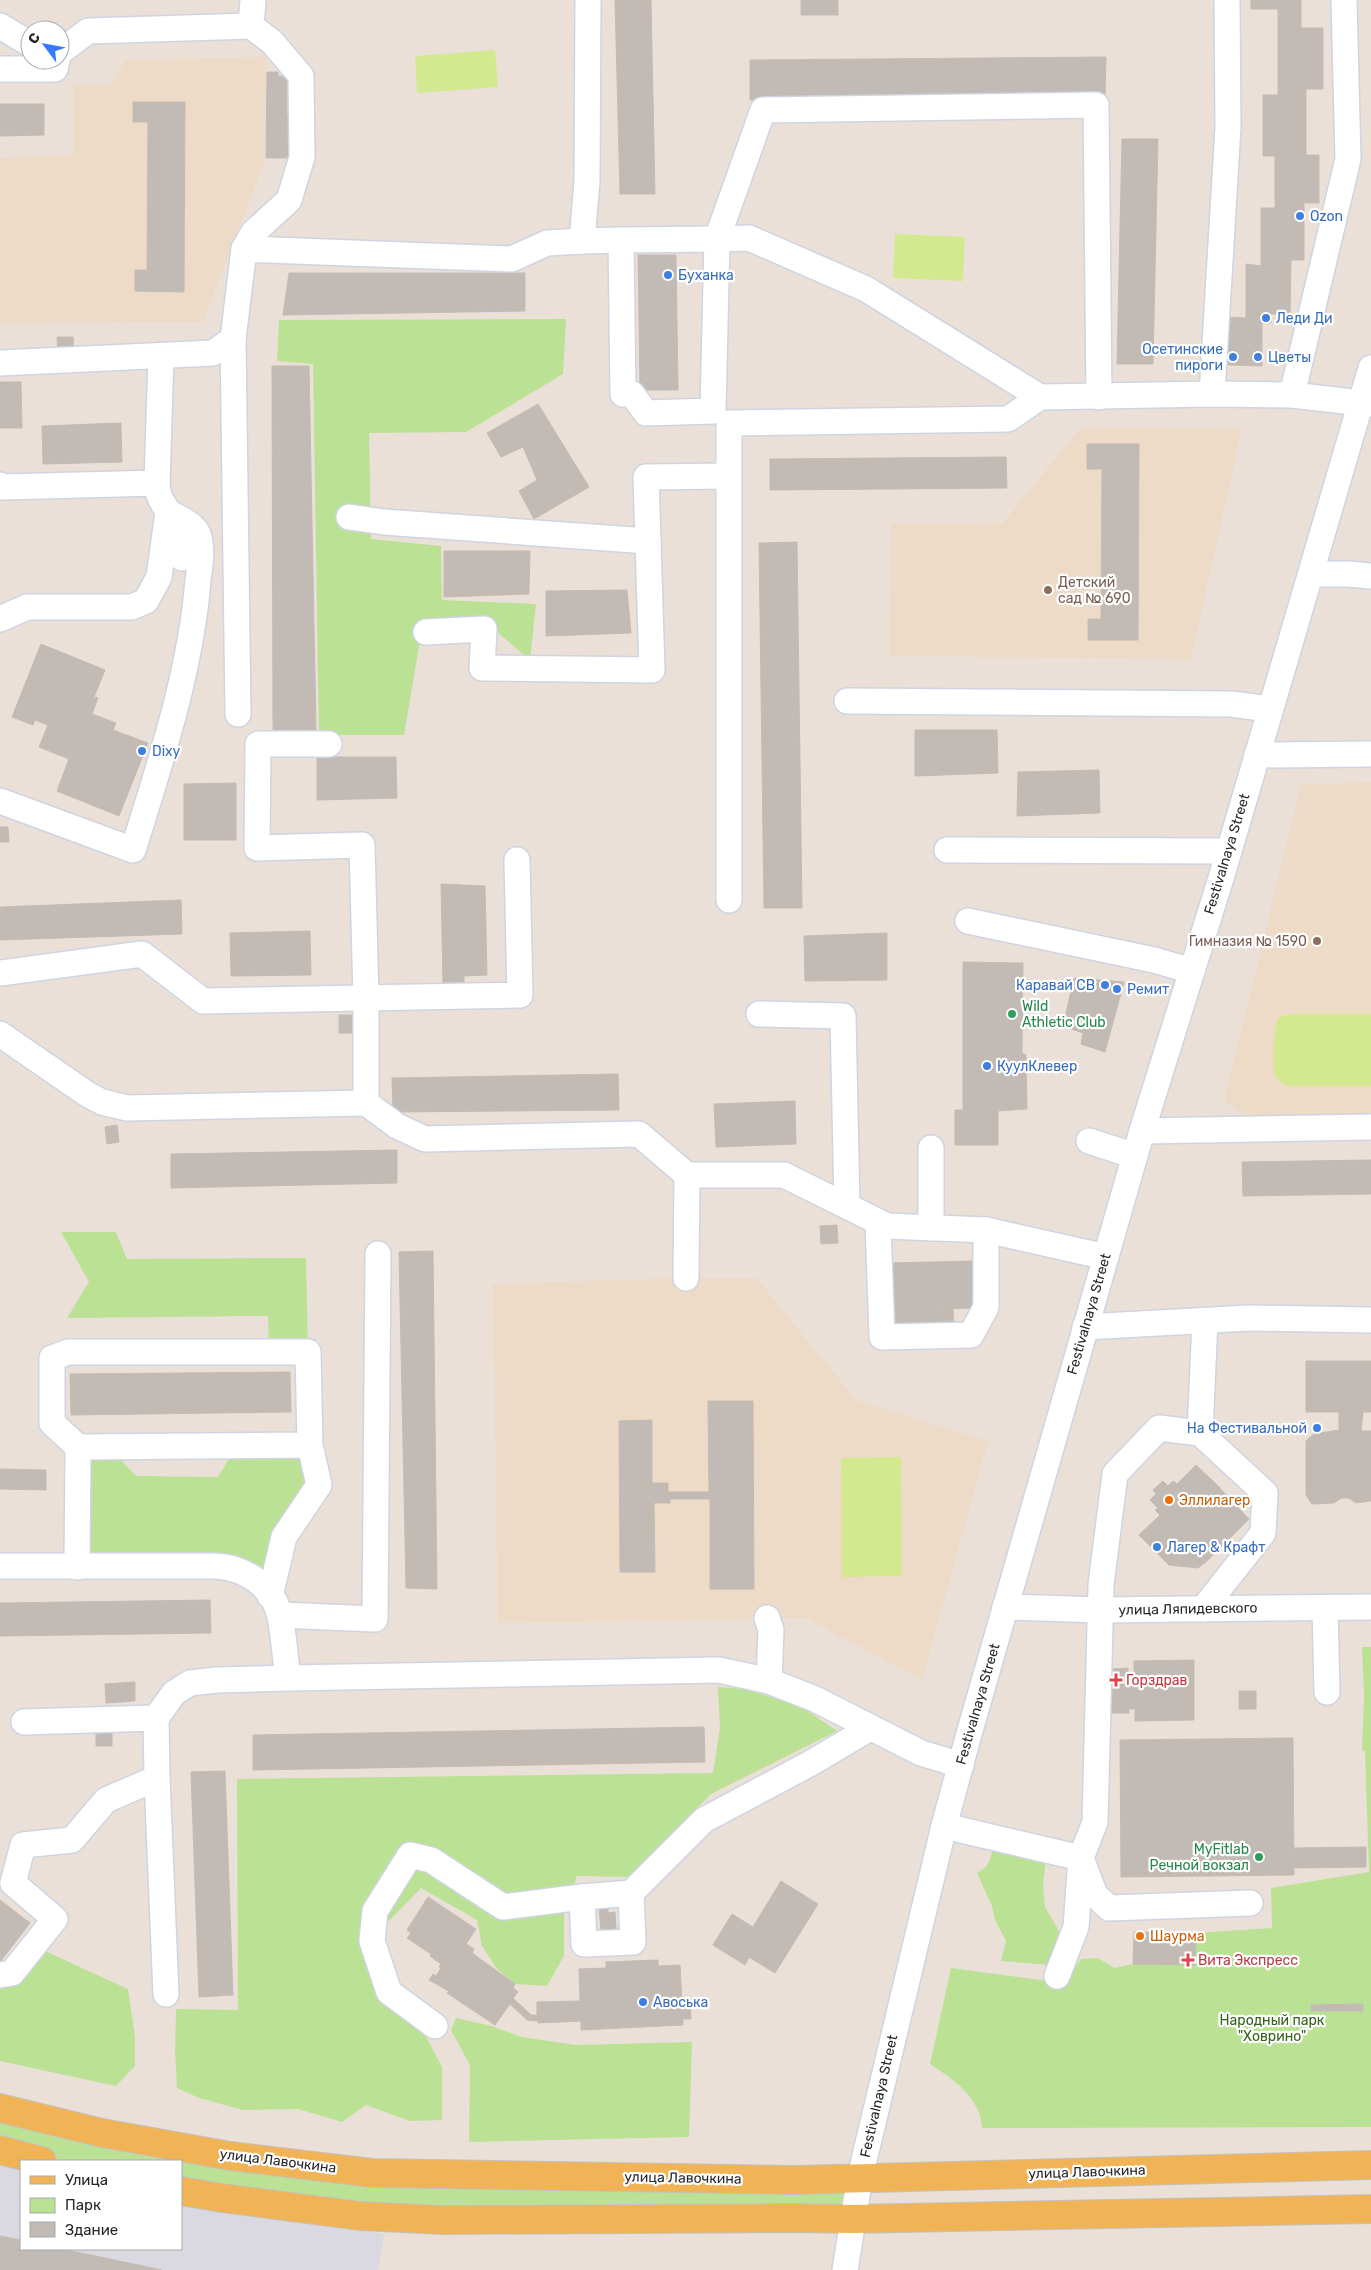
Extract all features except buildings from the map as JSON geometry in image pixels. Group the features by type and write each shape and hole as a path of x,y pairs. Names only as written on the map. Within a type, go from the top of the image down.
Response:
{"main road":[{"name":"улица Лавочкина","path":"0,2108 102,2134 230,2156 372,2173 794,2180 1371,2165"},
{"path":"0,2150 38,2160"},
{"path":"182,2191 360,2216 443,2220 852,2219 1371,2209"}],"street":[{"path":"251,26 253,0"},
{"path":"582,241 587,181 588,0"},
{"path":"1212,394 1228,127 1227,0"},
{"path":"1292,395 1348,159 1344,0"},
{"path":"0,26 20,38"},
{"path":"70,44 88,31 251,26 272,42 301,76 302,156 289,200 253,233 244,249 233,340 238,714"},
{"path":"0,70 20,70"},
{"path":"621,240 623,394 632,394 646,413 713,411 717,239 763,110 1096,105 1099,397"},
{"path":"244,249 512,259 548,244 582,241 749,238 866,288 1040,397 1212,394 1292,395 1366,405"},
{"path":"0,363 213,353 233,340"},
{"path":"161,356 158,497 168,512 178,536 182,558"},
{"name":"Festivalnaya Street","path":"845,2270 860,2177 944,1826 1142,1131 1311,574 1366,405 1371,368"},
{"path":"730,900 729,423 1008,419 1040,397"},
{"path":"426,632 484,629 482,668 652,670 646,477 728,476"},
{"path":"0,485 3,487 157,483"},
{"path":"0,619 27,607 132,607 146,601 159,577 168,512"},
{"path":"0,800 134,850 164,750 196,614 200,556 198,533 186,522 168,512"},
{"path":"349,517 384,522 648,542"},
{"path":"1311,574 1371,576"},
{"path":"847,701 1231,704 1270,709"},
{"path":"329,744 258,744 257,848 362,845 366,998 366,1102"},
{"path":"1257,755 1371,754"},
{"path":"947,850 1228,851"},
{"path":"0,973 142,954 203,1001 520,996 517,860"},
{"path":"968,921 1154,960 1192,970"},
{"path":"759,1014 843,1016 847,1205"},
{"path":"0,1034 87,1094 102,1102 127,1108 366,1102 396,1126 425,1139 639,1134 687,1175 784,1175 887,1226 986,1230 1106,1257"},
{"path":"1142,1131 1371,1127"},
{"path":"1088,1142 1135,1156"},
{"path":"931,1148 931,1228"},
{"path":"686,1278 687,1175"},
{"path":"878,1223 882,1336 971,1335 986,1308 986,1230"},
{"path":"0,1566 228,1566 244,1571 258,1581 275,1605 375,1619 378,1254"},
{"path":"1085,1327 1249,1318 1371,1320"},
{"path":"1200,1433 1205,1321"},
{"path":"288,1678 275,1605 284,1537 319,1485 310,1445 308,1352 68,1352 52,1358 52,1423 78,1447 310,1445"},
{"path":"1057,1976 1076,1927 1080,1858 1095,1822 1101,1585 1115,1474 1159,1428 1200,1433 1265,1493 1263,1533 1203,1609"},
{"path":"77,1567 78,1447"},
{"name":"улица Ляпидевского","path":"1005,1607 1101,1610 1371,1607"},
{"path":"1325,1608 1327,1692"},
{"path":"767,1618 771,1630 769,1681"},
{"path":"166,1994 156,1778 156,1718 174,1693 190,1683 217,1680 288,1678 719,1670 769,1681 816,1699 922,1753 961,1765"},
{"path":"24,1722 156,1718"},
{"path":"435,2026 389,1992 372,1941 375,1911 410,1855 431,1860 503,1907 631,1893 704,1820 811,1763 870,1728"},
{"path":"0,1975 12,1973 55,1919 13,1883 23,1845 72,1840 106,1800 156,1778"},
{"path":"944,1826 1080,1858"},
{"path":"1080,1858 1095,1894 1109,1908 1250,1903"},
{"path":"582,1897 584,1944 633,1942 631,1893"}],"shaded area":[{"path":"266,57 265,161 203,322 0,323 0,158 73,155 74,85 113,84 125,60"},
{"name":"Детский сад № 690","path":"1081,427 1242,429 1191,659 890,656 891,524 1003,523"},
{"name":"Гимназия № 1590","path":"1371,782 1371,1118 1250,1119 1226,1103 1225,1096 1301,785"},
{"path":"686,1278 756,1278 856,1400 988,1441 922,1680 806,1618 498,1623 493,1284"},
{"path":"0,2165 20,2170 20,2250 182,2250 182,2205 209,2211 384,2234 378,2270 0,2270"}],"green space":[{"path":"495,50 498,87 417,93 415,56"},
{"path":"895,234 965,237 963,281 893,278"},
{"path":"566,319 563,374 466,432 369,433 371,539 441,546 442,600 536,604 530,660 491,627 422,628 404,735 319,735 313,364 277,361 279,320"},
{"path":"1288,1014 1371,1014 1371,1086 1290,1086 1279,1081 1274,1070 1275,1029 1278,1018"},
{"path":"61,1232 116,1232 127,1259 306,1258 308,1352 269,1350 268,1316 67,1318 89,1282"},
{"path":"310,1445 319,1485 257,1581 77,1567 78,1447 109,1447 136,1476 218,1477 237,1446"},
{"path":"901,1457 902,1576 842,1577 841,1458"},
{"name":"Народный парк \"Ховрино\"","path":"1362,1647 1371,1647 1371,2127 982,2128 977,2107 964,2090 930,2064 951,1968 1063,1983 1081,1959 1098,1958 1114,1968 1133,1964 1194,1965 1196,1933 1272,1928 1271,1888 1369,1872 1365,1751 1362,1750 1364,1696"},
{"path":"718,1687 746,1689 802,1707 837,1731 711,1794 628,1877 577,1876 564,1910 564,1956 547,1986 515,1984 498,1970 482,1946 477,1920 421,1888 387,1923 382,1998 422,2029 442,2067 442,2120 410,2121 366,2105 342,2122 298,2109 243,2110 199,2098 177,2088 175,2051 176,2009 238,2010 237,1779 713,1773 720,1728"},
{"path":"992,1849 1046,1859 1043,1885 1045,1907 1059,1931 1058,1949 1051,1965 1001,1961 1006,1941 995,1920 992,1906 977,1873 988,1863"},
{"path":"45,1951 128,1989 135,2037 135,2066 116,2086 0,2061 0,1987 20,1980"},
{"path":"456,2018 492,2026 521,2037 576,2045 692,2042 689,2137 469,2142 470,2065 451,2030"},
{"path":"0,2108 230,2156 860,2177 852,2219 443,2220 182,2191 182,2160 38,2160 0,2150"}],"place":[{"name":"Ozon","path":"1300,216"},
{"name":"Буханка","path":"668,275"},
{"name":"Леди Ди","path":"1266,318"},
{"name":"Осетинские пироги","path":"1233,357"},
{"name":"Цветы","path":"1258,357"},
{"name":"Детский сад № 690","path":"1048,590"},
{"name":"Dixy","path":"142,751"},
{"name":"Гимназия № 1590","path":"1317,941"},
{"name":"Каравай СВ","path":"1105,985"},
{"name":"Ремит","path":"1117,989"},
{"name":"Wild Athletic Club","path":"1012,1014"},
{"name":"КуулКлевер","path":"987,1066"},
{"name":"На Фестивальной","path":"1317,1428"},
{"name":"Эллилагер","path":"1169,1500"},
{"name":"Лагер & Крафт","path":"1157,1547"},
{"name":"Горздрав","path":"1116,1680"},
{"name":"MyFitlab Речной вокзал","path":"1259,1857"},
{"name":"Шаурма","path":"1140,1936"},
{"name":"Вита Экспресс","path":"1188,1960"},
{"name":"Авоська","path":"643,2002"}]}
